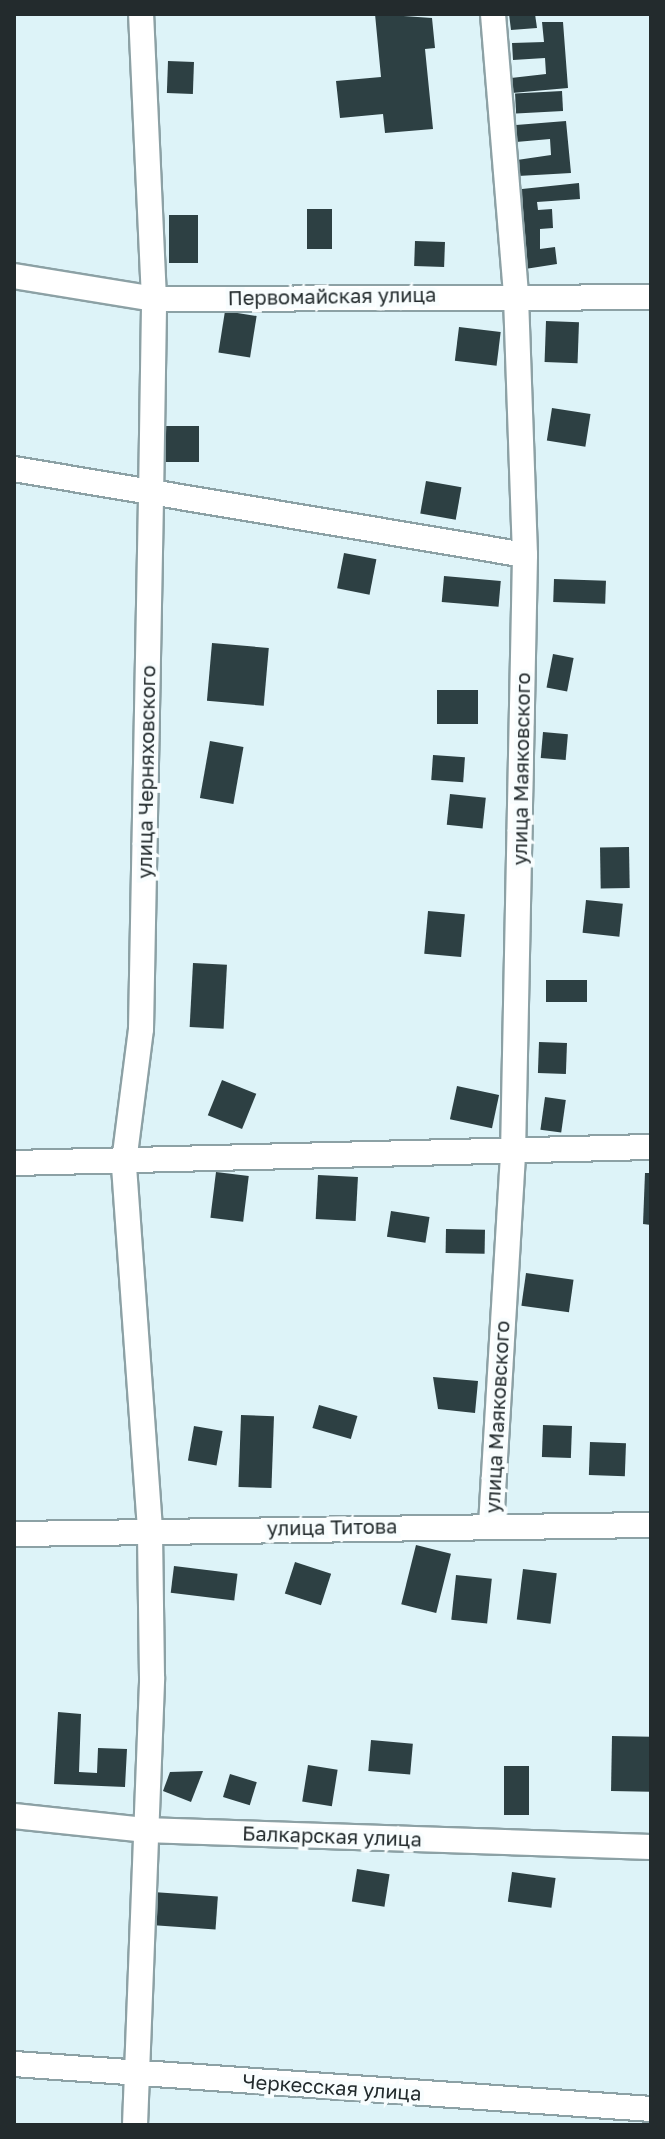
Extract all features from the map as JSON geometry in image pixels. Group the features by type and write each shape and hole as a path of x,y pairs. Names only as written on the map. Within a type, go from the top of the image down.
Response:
{"street":[{"name":"улица Черняховского","path":"135,2125 150,1529 124,1162 141,1029 154,299 141,14"},
{"name":"улица Маяковского","path":"491,1525 513,1154 525,555 516,294 493,14"},
{"name":"Первомайская улица","path":"14,276 154,299 516,294 651,297"},
{"path":"14,469 151,498 525,555"},
{"path":"14,1163 513,1154 651,1147"},
{"name":"улица Титова","path":"14,1534 150,1529 651,1525"},
{"name":"Балкарская улица","path":"14,1816 144,1830 651,1847"},
{"name":"Черкесская улица","path":"14,2064 651,2109"}],"building":[{"path":"375,14 432,18 435,48 425,49 433,129 385,133 383,114 340,118 336,81 381,77"},
{"path":"509,14 535,14 537,28 511,30"},
{"path":"542,22 563,22 568,88 512,93 511,78 546,74 545,58 513,60 512,43 544,42"},
{"path":"168,61 194,62 193,94 167,93"},
{"path":"562,91 563,111 516,113 515,93"},
{"path":"566,121 571,173 518,176 517,160 551,155 550,139 516,142 516,125"},
{"path":"579,183 580,199 537,202 538,210 552,209 553,228 540,229 540,249 555,247 557,264 525,269 522,189"},
{"path":"307,209 332,209 332,249 307,249"},
{"path":"169,215 198,215 198,263 169,263"},
{"path":"415,241 445,242 444,267 414,266"},
{"path":"225,311 257,316 250,357 218,352"},
{"path":"546,321 579,322 578,363 545,362"},
{"path":"459,327 501,332 497,366 455,361"},
{"path":"552,408 591,414 585,447 547,441"},
{"path":"157,426 199,426 199,462 157,462"},
{"path":"426,481 461,487 456,520 420,513"},
{"path":"344,553 376,559 370,595 337,588"},
{"path":"444,576 501,581 499,607 442,602"},
{"path":"554,579 606,581 605,604 553,602"},
{"path":"212,643 269,648 264,706 207,701"},
{"path":"553,654 574,658 567,691 547,687"},
{"path":"437,690 478,690 478,724 437,724"},
{"path":"543,732 568,734 566,760 541,758"},
{"path":"210,741 243,747 233,804 200,798"},
{"path":"433,755 465,757 463,782 431,780"},
{"path":"450,794 486,798 483,829 447,825"},
{"path":"629,847 630,888 601,888 600,848"},
{"path":"586,900 623,904 619,937 583,933"},
{"path":"428,911 465,914 461,957 424,954"},
{"path":"193,963 227,965 224,1029 190,1027"},
{"path":"546,980 587,980 587,1002 546,1002"},
{"path":"539,1042 567,1043 566,1074 538,1073"},
{"path":"222,1080 256,1094 242,1129 208,1115"},
{"path":"457,1086 499,1095 492,1128 450,1119"},
{"path":"545,1097 566,1100 561,1133 540,1130"},
{"path":"216,1172 249,1176 243,1222 210,1218"},
{"path":"645,1173 651,1173 651,1225 643,1224"},
{"path":"318,1175 358,1177 356,1221 316,1219"},
{"path":"391,1211 430,1217 425,1243 387,1237"},
{"path":"446,1229 485,1230 485,1254 446,1253"},
{"path":"526,1273 574,1280 569,1312 521,1306"},
{"path":"433,1377 478,1381 475,1413 438,1409"},
{"path":"319,1405 357,1416 351,1439 312,1428"},
{"path":"241,1415 274,1416 271,1488 238,1487"},
{"path":"543,1425 572,1426 571,1458 542,1457"},
{"path":"194,1426 223,1431 216,1466 188,1460"},
{"path":"590,1442 626,1443 625,1476 589,1475"},
{"path":"416,1545 451,1554 436,1613 401,1604"},
{"path":"295,1562 331,1574 321,1605 285,1593"},
{"path":"174,1566 238,1574 234,1601 171,1593"},
{"path":"523,1569 557,1573 551,1624 517,1620"},
{"path":"456,1575 492,1579 487,1624 451,1620"},
{"path":"58,1712 81,1714 79,1772 97,1773 98,1748 127,1749 125,1787 54,1784"},
{"path":"612,1736 651,1737 650,1792 611,1791"},
{"path":"371,1740 413,1744 410,1775 368,1771"},
{"path":"308,1765 338,1770 332,1806 302,1802"},
{"path":"504,1766 529,1766 529,1815 504,1815"},
{"path":"203,1771 191,1802 163,1791 170,1772"},
{"path":"230,1774 257,1782 250,1805 223,1797"},
{"path":"357,1869 390,1874 384,1907 352,1902"},
{"path":"512,1872 556,1878 551,1908 508,1902"},
{"path":"153,1892 218,1897 216,1929 151,1925"}]}
